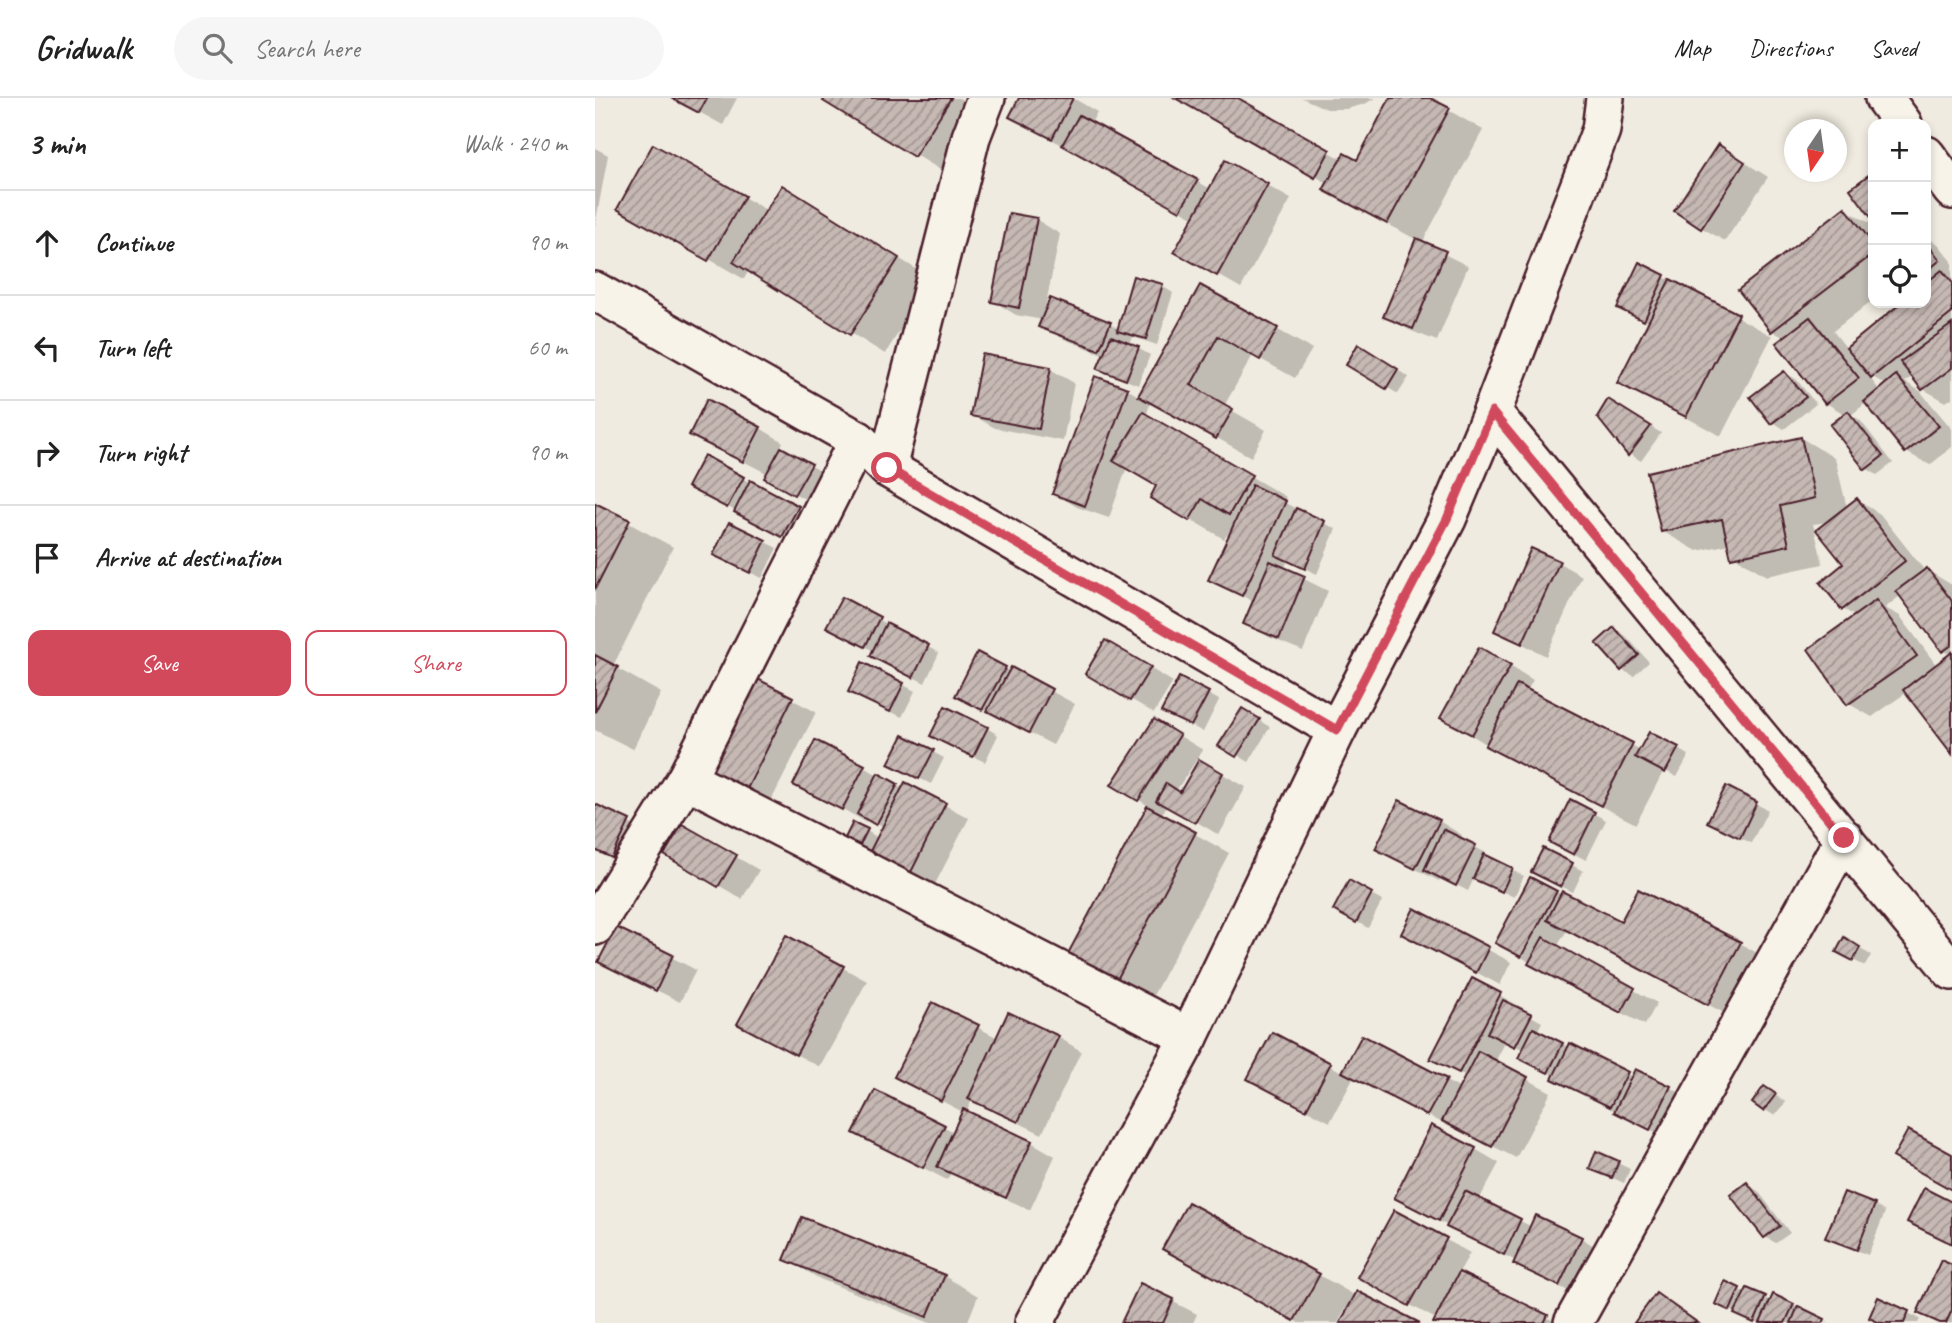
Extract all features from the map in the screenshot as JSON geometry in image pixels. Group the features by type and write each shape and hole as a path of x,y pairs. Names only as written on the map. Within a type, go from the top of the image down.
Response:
{"street":[{"path":"887,468 971,137 986,98"},
{"path":"1034,1323 1189,1037 1337,730 1447,519 1492,412 1601,131 1605,98"},
{"path":"1884,98 1899,119"},
{"path":"1931,162 1952,190"},
{"path":"595,291 858,440 887,468 1337,730"},
{"path":"1492,412 1952,971"},
{"path":"595,926 686,779 858,440"},
{"path":"686,779 1189,1037"},
{"path":"1573,1323 1844,838"}],"building":[{"path":"671,98 707,98 699,113"},
{"path":"825,98 951,98 914,157 823,101"},
{"path":"1019,98 1073,98 1052,139 1009,117"},
{"path":"1175,98 1238,98 1330,150 1315,178"},
{"path":"1390,98 1430,98 1450,108 1387,224 1323,190 1344,153 1357,160"},
{"path":"1079,115 1198,180 1180,211 1062,145"},
{"path":"653,144 745,196 708,261 617,209"},
{"path":"1718,144 1745,162 1701,229 1674,211"},
{"path":"1225,160 1268,184 1217,276 1174,252"},
{"path":"1868,176 1868,213 1850,189"},
{"path":"782,185 899,258 850,335 733,262"},
{"path":"1845,207 1868,237 1868,258 1771,332 1738,290"},
{"path":"1009,213 1037,218 1019,308 991,302"},
{"path":"1416,238 1446,251 1413,329 1383,317"},
{"path":"1931,248 1940,260 1931,268"},
{"path":"1639,262 1665,275 1644,321 1617,308"},
{"path":"1942,270 1952,282 1952,313 1871,378 1846,348 1895,308 1931,308 1931,279"},
{"path":"1133,276 1163,284 1146,339 1117,331"},
{"path":"1670,279 1739,314 1686,417 1617,383"},
{"path":"1200,285 1278,328 1260,360 1218,336 1191,385 1233,409 1216,439 1138,396"},
{"path":"1050,298 1111,322 1099,350 1038,327"},
{"path":"1810,317 1859,378 1825,404 1776,343"},
{"path":"1952,324 1952,368 1922,390 1900,362"},
{"path":"1111,336 1139,347 1126,380 1097,369"},
{"path":"1358,344 1398,369 1386,389 1346,365"},
{"path":"982,354 1051,367 1039,429 970,416"},
{"path":"1784,371 1806,397 1771,424 1750,397"},
{"path":"1896,375 1939,426 1905,453 1864,402"},
{"path":"1095,376 1128,388 1085,506 1052,494"},
{"path":"707,399 761,427 743,462 689,435"},
{"path":"1608,399 1651,426 1628,456 1597,417"},
{"path":"1848,411 1883,456 1865,470 1830,425"},
{"path":"1143,412 1252,475 1229,515 1202,499 1189,521 1150,498 1156,486 1113,461"},
{"path":"1801,437 1815,498 1780,506 1789,545 1731,558 1722,519 1661,532 1647,472"},
{"path":"781,447 812,464 794,495 764,478"},
{"path":"704,455 744,477 727,508 687,487"},
{"path":"750,480 799,506 782,537 734,512"},
{"path":"1252,485 1286,501 1242,596 1208,580"},
{"path":"1857,498 1905,561 1842,610 1820,583 1843,564 1816,530"},
{"path":"595,503 630,520 595,589"},
{"path":"1296,508 1325,521 1305,569 1275,555"},
{"path":"729,522 766,540 750,573 713,555"},
{"path":"1531,548 1560,561 1522,644 1494,631"},
{"path":"1270,561 1305,576 1279,639 1243,624"},
{"path":"1927,568 1952,601 1952,645 1942,652 1896,591"},
{"path":"842,597 880,617 865,647 826,627"},
{"path":"1876,600 1917,656 1847,705 1808,649"},
{"path":"886,623 929,645 913,678 870,656"},
{"path":"1614,627 1639,655 1621,671 1596,643"},
{"path":"1105,640 1151,667 1130,701 1085,674"},
{"path":"1479,647 1511,665 1472,735 1440,718"},
{"path":"977,652 1006,667 982,710 955,696"},
{"path":"1952,652 1952,754 1903,690"},
{"path":"595,655 618,667 595,712"},
{"path":"862,662 904,683 890,712 848,692"},
{"path":"1011,667 1052,689 1029,733 987,711"},
{"path":"750,675 793,697 747,789 704,767"},
{"path":"1179,677 1209,692 1191,726 1161,712"},
{"path":"1517,684 1633,743 1601,806 1485,746"},
{"path":"945,706 988,727 973,757 930,736"},
{"path":"1242,708 1260,719 1236,757 1218,746"},
{"path":"1154,719 1180,735 1138,801 1111,785"},
{"path":"1649,732 1679,747 1665,773 1635,757"},
{"path":"903,735 934,750 919,779 888,764"},
{"path":"815,740 865,765 842,810 793,785"},
{"path":"1199,759 1223,773 1195,823 1156,801 1166,783 1180,792"},
{"path":"878,773 898,784 876,825 857,814"},
{"path":"905,782 946,803 908,878 867,857"},
{"path":"1726,786 1757,802 1740,838 1707,822"},
{"path":"1570,799 1595,812 1574,855 1549,842"},
{"path":"1399,800 1440,820 1415,869 1375,849"},
{"path":"595,804 630,820 612,858 595,850"},
{"path":"1147,806 1196,832 1113,987 1064,961"},
{"path":"853,822 868,829 860,845 845,838"},
{"path":"682,824 737,855 718,887 664,855"},
{"path":"1443,829 1476,845 1456,886 1424,870"},
{"path":"1543,848 1573,863 1561,887 1531,872"},
{"path":"1484,854 1513,868 1502,892 1473,879"},
{"path":"1530,877 1557,891 1521,957 1495,943"},
{"path":"1349,880 1372,893 1356,923 1333,910"},
{"path":"1638,889 1741,942 1708,1005 1547,920 1562,891 1621,921"},
{"path":"1414,908 1489,947 1476,973 1401,934"},
{"path":"616,927 673,955 656,991 598,962"},
{"path":"786,935 844,966 796,1055 737,1024"},
{"path":"1543,937 1635,988 1621,1013 1528,964"},
{"path":"1844,937 1860,947 1853,961 1836,952"},
{"path":"1472,978 1501,993 1459,1073 1430,1059"},
{"path":"1503,1000 1532,1014 1515,1047 1487,1033"},
{"path":"932,1002 979,1025 941,1101 894,1077"},
{"path":"1008,1012 1059,1036 1018,1122 968,1099"},
{"path":"1533,1028 1563,1043 1548,1073 1518,1058"},
{"path":"1272,1032 1331,1063 1306,1110 1247,1079"},
{"path":"1362,1035 1447,1079 1427,1116 1342,1072"},
{"path":"1570,1043 1628,1072 1610,1107 1552,1079"},
{"path":"1478,1051 1528,1077 1492,1147 1442,1121"},
{"path":"1635,1069 1671,1086 1650,1130 1614,1112"},
{"path":"1764,1086 1776,1094 1763,1111 1752,1103"},
{"path":"875,1090 945,1125 923,1168 853,1133"},
{"path":"963,1109 1032,1141 1006,1198 937,1167"},
{"path":"1431,1125 1476,1148 1439,1221 1394,1198"},
{"path":"1908,1130 1952,1154 1952,1190 1893,1157"},
{"path":"1596,1151 1619,1161 1612,1178 1589,1169"},
{"path":"1747,1182 1780,1226 1764,1238 1730,1195"},
{"path":"1924,1188 1952,1202 1952,1244 1907,1222"},
{"path":"1465,1191 1521,1219 1504,1255 1446,1227"},
{"path":"1844,1192 1875,1204 1857,1250 1825,1238"},
{"path":"1188,1202 1320,1274 1294,1321 1162,1249"},
{"path":"1394,1210 1447,1238 1409,1306 1357,1277"},
{"path":"1535,1215 1582,1237 1559,1286 1513,1264"},
{"path":"802,1217 945,1275 927,1317 784,1260"},
{"path":"1941,1260 1952,1265 1952,1310 1946,1323 1917,1313"},
{"path":"1459,1272 1548,1315 1544,1323 1433,1323"},
{"path":"1725,1281 1740,1288 1730,1311 1715,1304"},
{"path":"1140,1283 1174,1299 1163,1323 1121,1323"},
{"path":"1747,1288 1766,1296 1754,1323 1734,1314"},
{"path":"1357,1291 1420,1323 1340,1323"},
{"path":"1656,1293 1698,1323 1634,1323"},
{"path":"1773,1294 1794,1304 1785,1323 1760,1323"},
{"path":"1878,1297 1909,1311 1904,1323 1880,1323 1869,1318"},
{"path":"1798,1306 1825,1319 1823,1323 1791,1323"}],"route":[{"path":"887,468 1337,730 1447,519 1492,412 1844,838"}]}
